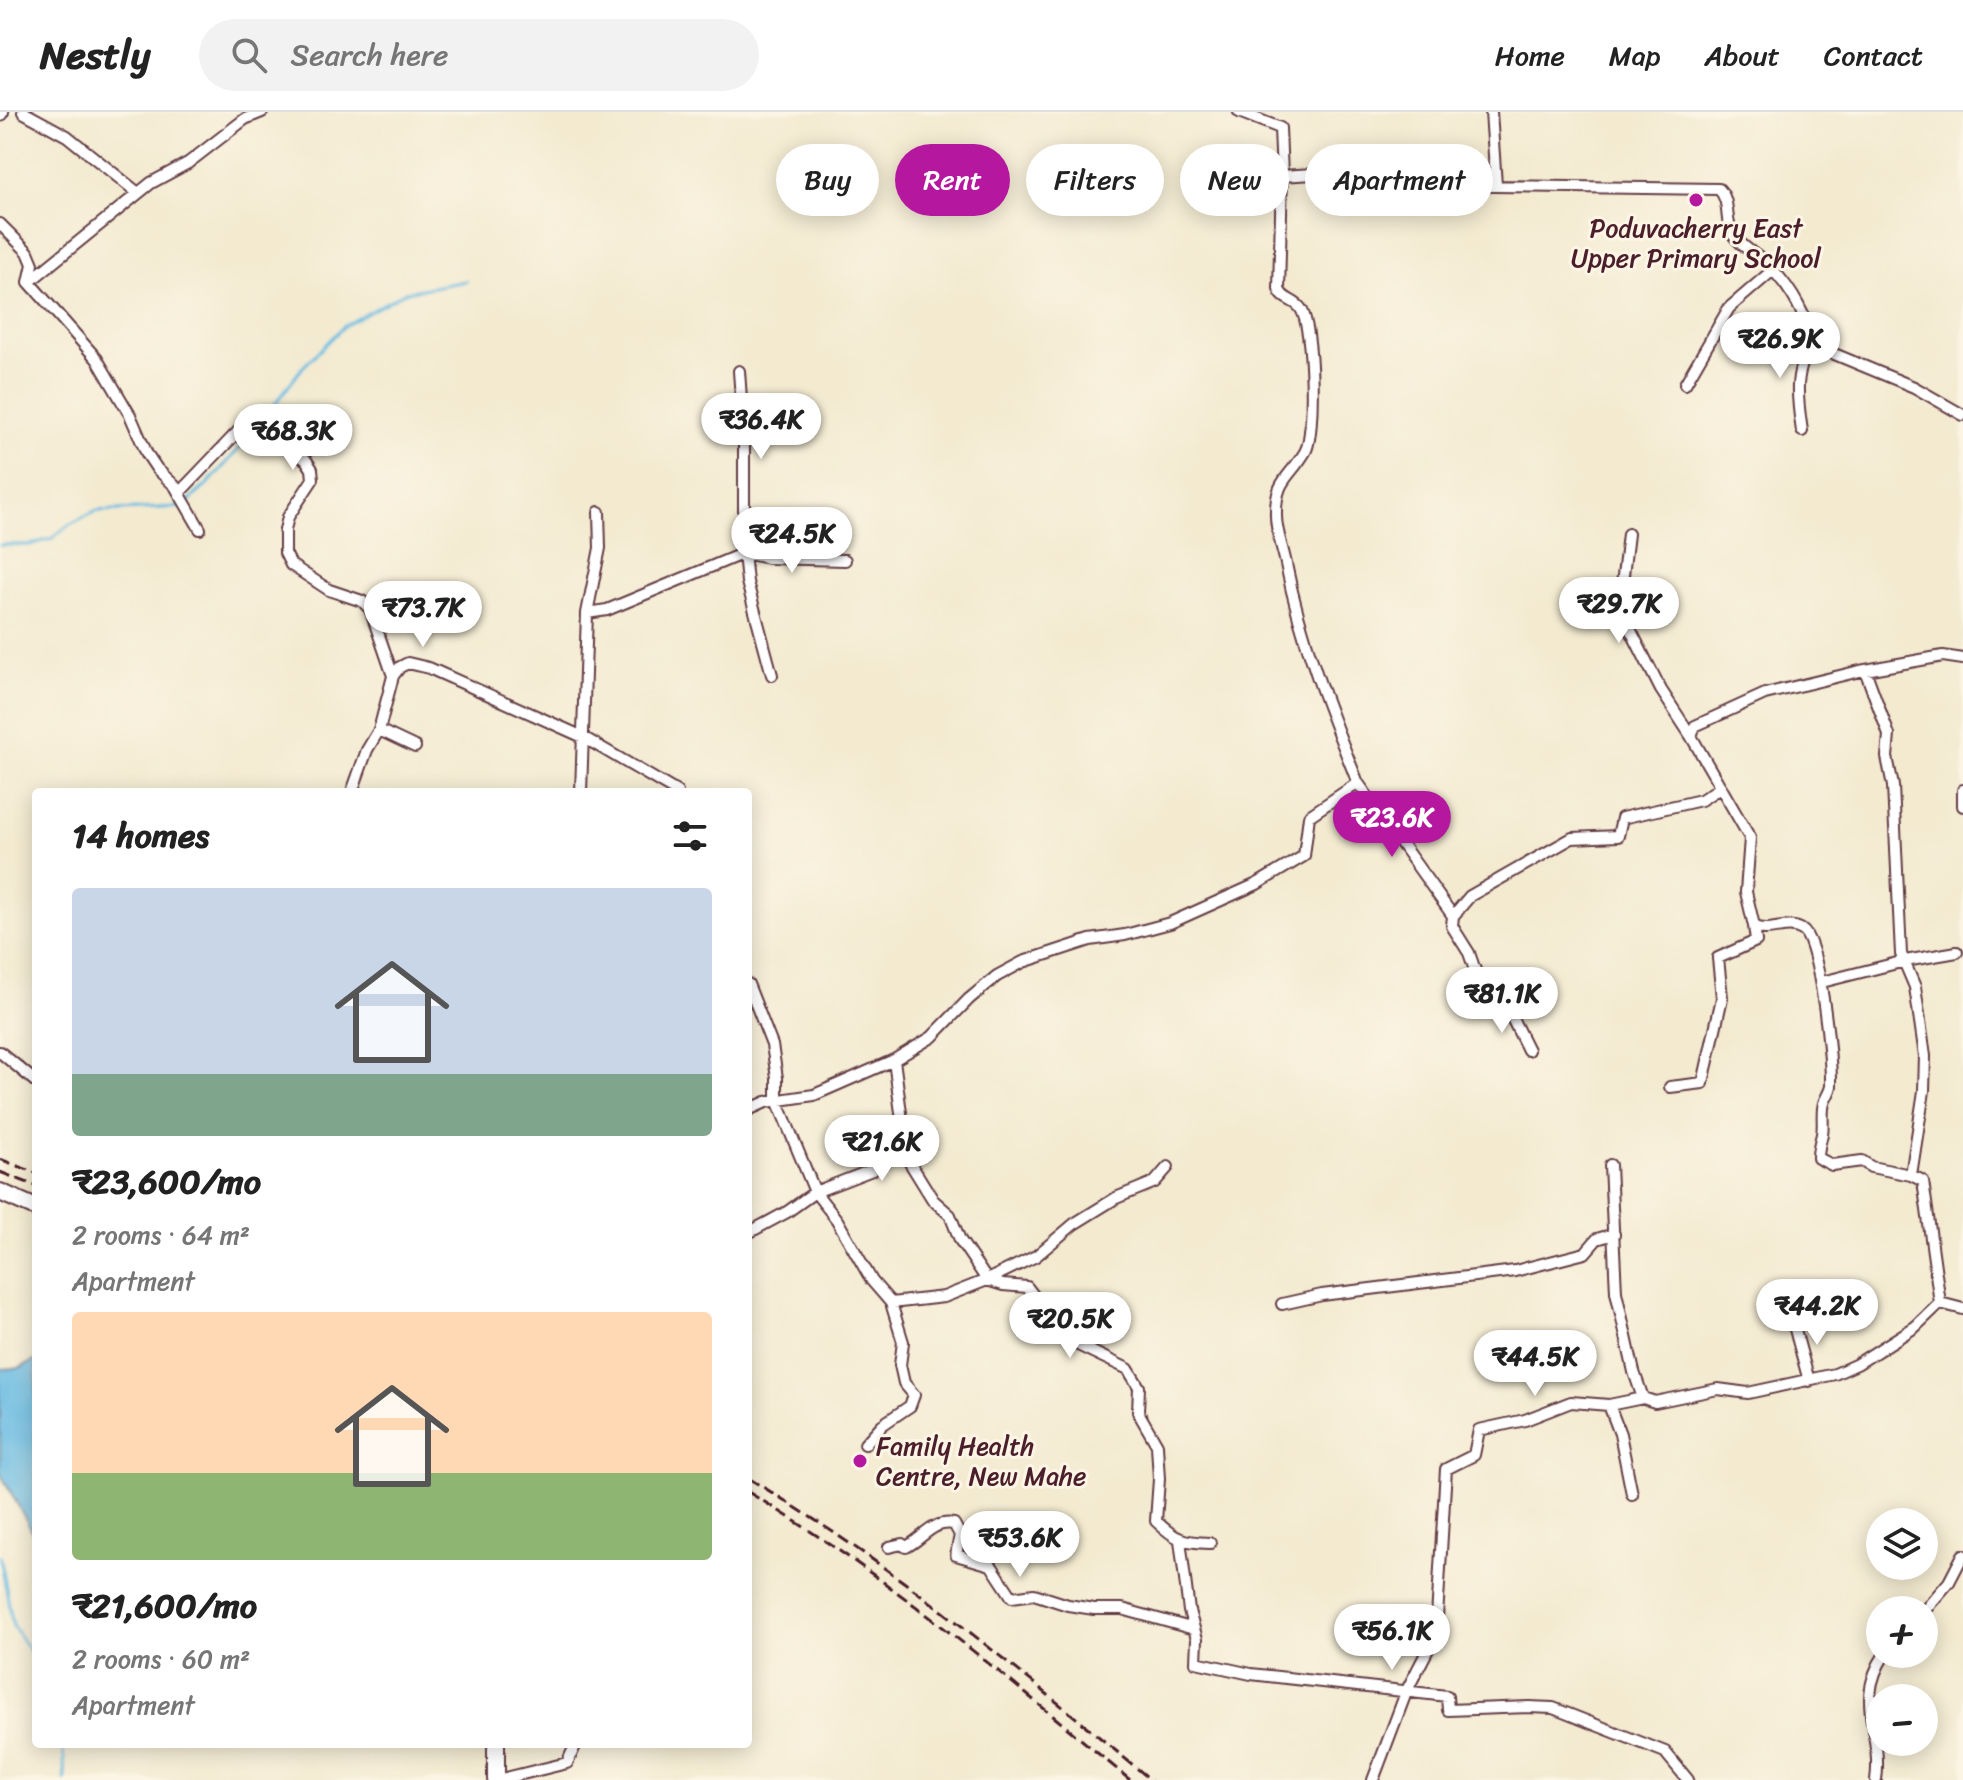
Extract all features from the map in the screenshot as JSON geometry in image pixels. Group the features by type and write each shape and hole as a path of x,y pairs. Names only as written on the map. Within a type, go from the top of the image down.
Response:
{"main road":[{"path":"0,1192 32,1206"},
{"path":"496,1748 497,1780"}],"street":[{"path":"23,112 67,136 138,193"},
{"path":"29,282 138,193 188,163 243,116 262,112"},
{"path":"1239,112 1280,128 1281,144"},
{"path":"1491,112 1496,185"},
{"path":"1289,176 1345,172 1414,185 1719,189 1727,202 1733,235 1773,270 1802,308 1815,346 1914,387 1962,411"},
{"path":"1281,216 1279,289 1284,297 1301,308 1310,347 1311,426 1307,450 1282,480 1277,496 1276,519 1295,607 1324,698 1358,783 1453,916"},
{"path":"0,224 28,252 33,264 29,282"},
{"path":"1685,384 1729,308 1773,270"},
{"path":"29,282 97,359 130,415 147,454 200,529"},
{"path":"1802,431 1795,388 1809,350 1815,346"},
{"path":"739,371 747,582 772,675"},
{"path":"183,501 249,420 306,460 312,469 313,479 288,517 285,553 291,565 329,590 362,601 370,609 393,676"},
{"path":"581,788 587,613 600,548 599,512"},
{"path":"1628,534 1622,584 1625,619 1661,690 1750,838 1746,892 1756,941 1718,958 1722,998 1703,1083 1670,1087"},
{"path":"587,613 607,610 744,553 768,558 845,560"},
{"path":"1691,736 1695,726 1765,694 1865,670 1943,656 1963,659"},
{"path":"353,788 367,750 379,730 393,676 408,663 429,668 583,737 670,788"},
{"path":"1865,670 1889,735 1887,757 1893,786 1901,954 1915,987 1925,1056 1924,1091 1911,1175"},
{"path":"379,730 415,747"},
{"path":"752,1109 777,1100 814,1095 894,1060 932,1037 969,999 997,976 1023,962 1090,940 1170,923 1299,862 1306,850 1309,816 1358,783"},
{"path":"1528,1050 1506,1006 1476,973 1469,953 1452,926 1453,916 1470,896 1572,838 1618,836 1622,818 1701,800 1721,787"},
{"path":"1963,790 1963,806"},
{"path":"1754,926 1760,930 1788,926 1801,929 1810,937 1822,982 1831,1088 1822,1110 1818,1158 1832,1165 1862,1161 1871,1167 1911,1175 1923,1181 1940,1303"},
{"path":"1822,982 1905,961 1957,952"},
{"path":"752,994 772,1045 777,1100 815,1192 837,1220 872,1281 891,1303 903,1342 900,1365 904,1383 914,1395 910,1406 882,1425 865,1444"},
{"path":"0,1052 32,1079"},
{"path":"752,1231 815,1192 872,1170 902,1150 905,1143 894,1060"},
{"path":"902,1150 933,1200 950,1215 960,1240 987,1280 1027,1287 1061,1332 1080,1346 1128,1369 1139,1387 1138,1412 1157,1445 1159,1479 1156,1521 1174,1538 1210,1543"},
{"path":"1610,1165 1616,1292 1643,1398"},
{"path":"891,1303 944,1297 1036,1256 1074,1224 1116,1198 1155,1182 1168,1167"},
{"path":"1282,1304 1322,1295 1515,1271 1585,1253 1597,1239 1614,1234"},
{"path":"1940,1303 1963,1309"},
{"path":"1373,1780 1407,1690 1436,1634 1446,1469 1474,1455 1479,1430 1525,1420 1571,1402 1609,1405 1643,1398 1655,1402 1718,1389 1748,1393 1835,1374 1857,1364 1915,1327 1940,1303"},
{"path":"1793,1322 1809,1381"},
{"path":"1609,1405 1620,1434 1632,1494"},
{"path":"889,1547 902,1544 906,1547 918,1542 936,1525 954,1524 960,1535 956,1555 991,1565 1012,1597 1034,1594 1068,1605 1122,1609 1194,1629"},
{"path":"1180,1540 1189,1611 1197,1639 1196,1662 1251,1674 1447,1696 1448,1710 1553,1708 1665,1752 1688,1780"},
{"path":"1937,1596 1949,1582 1963,1555"},
{"path":"1875,1668 1870,1688 1872,1725 1879,1759 1876,1780"},
{"path":"497,1780 567,1763 574,1748"}],"water":[{"path":"32,1362 32,1531 0,1473 0,1369 20,1368"}],"waterway":[{"path":"263,420 302,368 344,326 405,292 466,281"},
{"path":"0,545 29,545 51,539 70,524 97,511 182,507 207,485 253,433"},
{"path":"0,1556 13,1626 32,1655"},
{"path":"63,1748 65,1780"}],"railway":[{"path":"0,1159 32,1171"},
{"path":"0,1172 32,1184"},
{"path":"752,1481 854,1547 956,1621 1151,1780"},
{"path":"752,1495 897,1592 1130,1780"}],"place":[{"name":"Poduvacherry East Upper Primary School","path":"1696,200"},
{"name":"Family Health Centre, New Mahe","path":"860,1461"}]}
